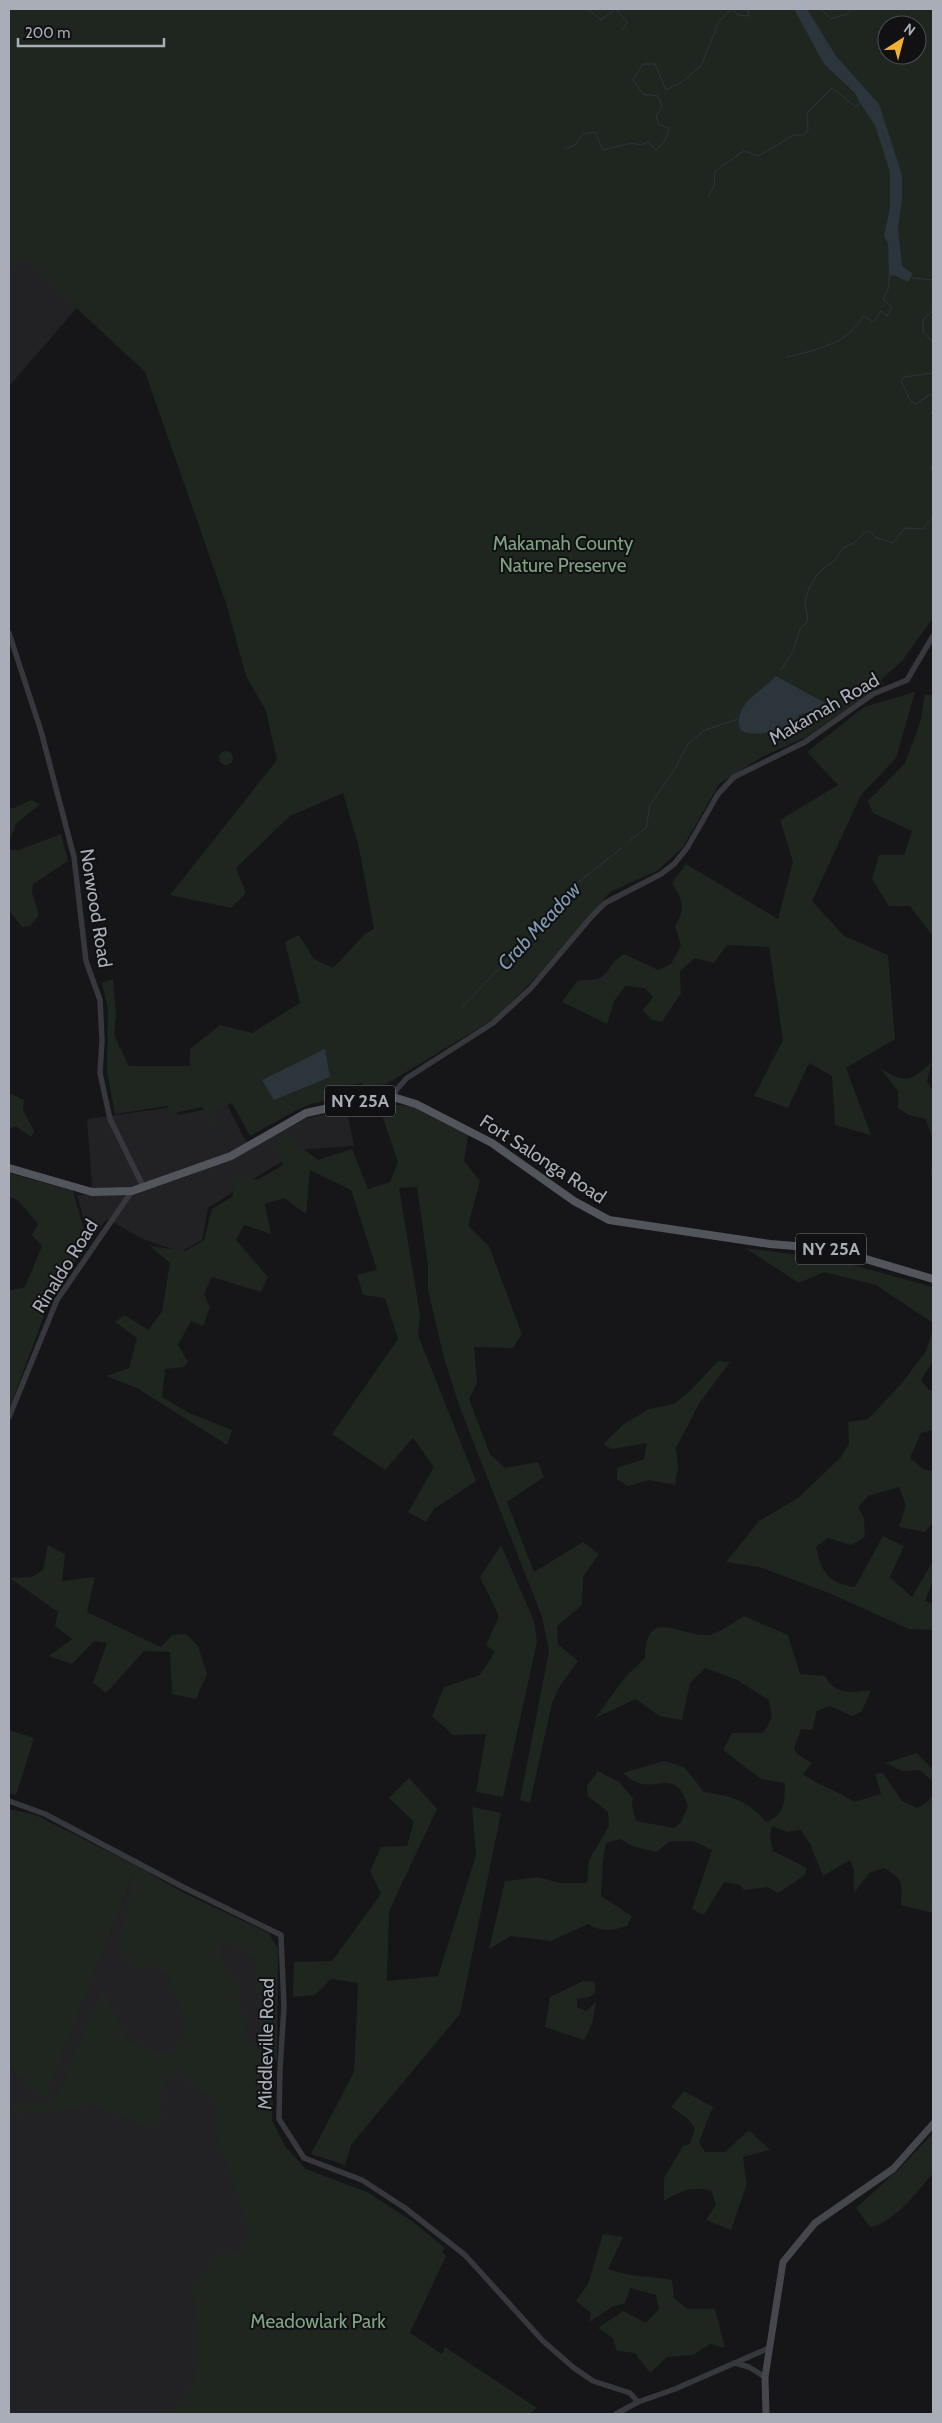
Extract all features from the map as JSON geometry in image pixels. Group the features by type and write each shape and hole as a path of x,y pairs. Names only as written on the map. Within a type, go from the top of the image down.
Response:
{"main road":[{"name":"Fort Salonga Road","path":"9,1168 92,1192 132,1191 231,1156 306,1113 358,1101 393,1097 416,1104 492,1143 574,1201 609,1220 770,1244 832,1249 933,1279"},
{"path":"766,2414 765,2376 783,2262 815,2223 893,2170 933,2124"}],"street":[{"name":"Norwood Road","path":"9,633 41,731 74,856 86,961 100,1000 102,1040 100,1073 110,1118 143,1186"},
{"name":"Makamah Road","path":"393,1097 397,1089 407,1078 493,1022 519,1000 592,916 606,903 661,874 674,864 687,848 718,794 734,776 805,742 873,694 907,680 933,636"},
{"name":"Rinaldo Road","path":"9,1417 57,1300 132,1191"},
{"name":"Middleville Road","path":"9,1801 45,1814 183,1887 280,1935 284,2007 279,2119 304,2158 362,2180 405,2208 465,2255 543,2341 574,2368 593,2381 630,2393 638,2402"},
{"path":"616,2414 638,2402 675,2389 769,2348"},
{"path":"735,2363 749,2367 765,2376"}],"shaded area":[{"path":"794,9 807,9 836,56 879,104 902,175 902,199 898,228 902,266 913,274 908,282 894,275 889,277 888,244 884,235 890,208 890,172 875,125 855,93 824,64"},
{"path":"33,246 83,301 9,386 9,270"},
{"path":"776,676 827,704 818,710 799,715 795,729 753,734 741,731 740,713 744,706"},
{"path":"325,1049 330,1077 274,1100 262,1080"},
{"path":"227,1105 250,1149 307,1118 347,1110 354,1146 308,1149 274,1166 208,1208 202,1240 180,1252 143,1239 107,1219 90,1240 77,1195 88,1195 92,1184 87,1119 173,1107 178,1115"},
{"path":"137,1866 184,1893 269,1933 278,1949 272,2120 284,2145 216,2331 179,2414 9,2414 9,2068 45,2097"}],"green space":[{"name":"Makamah County Nature Preserve","path":"9,9 933,9 933,618 902,661 881,680 883,684 806,737 762,757 719,784 683,847 657,871 610,892 538,975 494,1019 388,1083 369,1090 361,1083 343,1086 344,1097 311,1104 250,1136 232,1103 216,1110 215,1135 202,1107 170,1114 167,1106 115,1114 107,1072 108,1009 102,983 113,979 116,1016 114,1035 129,1066 190,1066 190,1049 220,1025 252,1033 300,1003 285,942 299,935 314,959 333,968 366,933 374,929 359,848 343,793 290,816 236,868 246,893 231,908 170,895 277,760 266,711 246,676 226,603 145,372 24,259 9,272"},
{"path":"915,692 896,758 861,795 812,901 844,936 888,955 895,1039 846,1068 871,1135 835,1125 832,1076 809,1063 788,1108 754,1096 783,1040 769,947 727,945 714,963 695,958 680,971 681,993 662,1022 652,1020 643,1010 653,997 645,988 626,986 614,1001 607,1024 562,1002 578,980 597,979 606,973 612,964 624,954 658,970 671,964 681,945 675,926 682,909 681,900 672,883 686,864 778,919 793,862 780,820 838,785 807,752 864,707"},
{"path":"925,694 933,696 932,935 910,906 889,906 872,879 879,855 904,855 912,831 873,813 868,801 905,763 920,723"},
{"path":"223,751 229,751 233,758 229,765 223,765 219,761 219,755"},
{"path":"31,800 40,804 16,824 9,842 9,808 14,808"},
{"path":"61,834 68,861 33,884 32,892 39,915 30,926 22,927 9,910 9,850 19,850"},
{"path":"932,1062 927,1081 933,1091 933,1141 926,1119 909,1115 898,1108 898,1091 880,1068 896,1077 908,1079 918,1074"},
{"path":"9,1093 24,1100 23,1110 34,1131 31,1137 16,1126 9,1129"},
{"path":"378,1104 411,1106 468,1135 464,1161 480,1181 468,1226 489,1246 522,1334 513,1348 474,1347 477,1383 469,1399 490,1454 505,1468 538,1462 544,1477 507,1502 534,1572 583,1542 599,1554 583,1577 582,1605 557,1626 558,1644 578,1661 560,1686 552,1703 530,1803 520,1800 549,1651 542,1617 460,1408 444,1358 428,1290 428,1265 417,1187 399,1188 420,1315 418,1335 476,1481 434,1509 426,1522 408,1512 434,1467 413,1438 385,1470 332,1434 398,1339 385,1298 363,1295 357,1275 377,1270 351,1190 310,1170 306,1214 284,1198 265,1204 271,1234 244,1225 236,1240 268,1277 261,1292 212,1277 204,1294 210,1307 203,1326 191,1321 178,1345 188,1362 184,1367 165,1369 162,1397 189,1413 232,1430 227,1445 137,1388 106,1376 129,1368 137,1338 115,1322 125,1315 148,1330 162,1312 170,1263 150,1246 185,1251 204,1240 212,1209 232,1197 239,1174 257,1180 283,1165 275,1138 282,1133 318,1160 352,1149 368,1189 390,1182 398,1162"},
{"path":"933,1141 933,1179 931,1174"},
{"path":"9,1173 73,1191 88,1244 53,1292 9,1409 9,1291 25,1287 42,1246 32,1235 38,1224 18,1200 9,1197"},
{"path":"745,1248 831,1259 933,1287 933,1323 876,1285 824,1272 799,1283"},
{"path":"933,1329 933,1361 921,1380 929,1390 933,1390 933,1430 921,1433 910,1458 923,1469 933,1471 933,1522 925,1532 899,1527 906,1505 899,1487 868,1496 858,1507 864,1518 865,1537 851,1545 828,1538 816,1547 821,1564 828,1575 838,1583 855,1587 883,1536 904,1546 890,1577 912,1597 933,1561 933,1580 925,1601 933,1604 933,1630 909,1629 829,1593 759,1567 726,1562 759,1521 798,1498 841,1457 849,1443 848,1422 868,1419 902,1383 926,1351"},
{"path":"718,1361 730,1362 700,1402 676,1448 678,1467 675,1485 649,1480 628,1486 617,1479 617,1468 644,1459 647,1443 612,1449 603,1444 624,1424 649,1409 674,1404 691,1390"},
{"path":"48,1545 65,1554 62,1581 95,1577 87,1612 161,1647 172,1635 186,1634 198,1646 207,1674 196,1699 172,1694 170,1652 144,1651 106,1693 93,1683 107,1643 94,1641 72,1664 49,1656 72,1639 55,1626 58,1612 10,1578 32,1577 43,1570"},
{"path":"501,1545 534,1621 537,1642 503,1797 476,1792 486,1734 453,1735 432,1716 444,1687 480,1675 495,1652 486,1645 499,1616 480,1577"},
{"path":"744,1616 788,1635 800,1674 825,1676 833,1687 838,1690 857,1692 871,1690 862,1711 852,1716 830,1706 817,1711 812,1730 801,1729 794,1748 797,1754 812,1763 803,1774 854,1802 881,1794 875,1774 883,1773 902,1801 917,1808 928,1802 933,1794 933,1913 901,1905 902,1892 900,1883 895,1876 884,1868 869,1873 854,1893 854,1870 850,1860 823,1876 810,1844 801,1830 787,1832 772,1826 770,1836 773,1851 807,1868 805,1875 778,1893 767,1887 744,1890 740,1885 724,1882 704,1915 692,1909 712,1850 693,1841 670,1841 656,1852 632,1846 620,1839 606,1843 601,1896 632,1916 627,1926 607,1930 588,1924 551,1941 511,1936 489,1949 505,1881 538,1877 560,1883 587,1883 589,1860 609,1826 608,1812 588,1796 587,1786 598,1771 619,1782 633,1798 632,1806 636,1821 674,1828 681,1822 688,1806 683,1794 677,1787 665,1783 644,1784 634,1781 623,1773 664,1761 684,1767 704,1792 738,1800 753,1809 766,1822 773,1819 781,1811 784,1802 785,1783 761,1779 723,1750 732,1733 763,1733 772,1718 769,1700 737,1680 705,1668 690,1683 682,1720 659,1716 636,1699 595,1718 626,1676 645,1658 647,1642 651,1632 658,1628 666,1627 709,1635"},
{"path":"9,1730 34,1738 16,1795 9,1793"},
{"path":"917,1753 933,1770 933,1782 920,1770 902,1771 885,1763"},
{"path":"409,1778 437,1809 389,1911 387,1981 438,1976 476,1855 472,1807 501,1813 460,2014 351,2145 345,2165 311,2154 354,2072 358,1983 331,1979 315,1995 293,1997 294,1962 332,1961 381,1894 370,1871 381,1847 407,1846 414,1822 389,1798"},
{"name":"Meadowlark Park","path":"9,1809 36,1815 137,1866 184,1893 269,1933 278,1949 277,2061 274,2059 272,2120 284,2145 306,2169 367,2192 412,2221 445,2248 442,2252 446,2256 410,2333 442,2354 445,2347 537,2408 530,2414 170,2414 191,2387 197,2373 199,2348 191,2287 219,2254 240,2252 251,2233 215,2131 218,2111 216,2104 209,2096 190,2084 188,2079 180,2072 166,2083 163,2089 161,2125 153,2129 91,2104 59,2111 9,2114 9,2106 55,2102 103,1989 127,2039 157,2053 172,2050 184,2036 186,2025 168,1975 155,1967 145,1967 136,1970 127,1959 119,1944 135,1871 45,2098 9,2068","holes":["222,1942 241,1948 257,1960 258,1994 268,2040 262,2054 257,2044 248,2044 238,1995 241,1992 237,1983 227,1974 219,1945"]},
{"path":"583,1981 595,1982 595,1993 589,1997 577,1999 577,2007 586,2011 596,2002 592,2024 584,2040 545,2027 550,1997"},
{"path":"684,2091 713,2107 699,2142 705,2152 725,2152 749,2130 770,2150 743,2157 747,2184 731,2230 706,2220 716,2205 711,2191 687,2190 664,2201 664,2178 683,2146 690,2144 695,2128 688,2119 671,2107"},
{"path":"933,2133 933,2173 913,2197 896,2213 879,2225 870,2227 856,2208 898,2170"},
{"path":"603,2234 623,2237 608,2269 631,2275 672,2280 674,2298 687,2309 715,2309 725,2348 710,2344 693,2355 667,2357 650,2373 635,2353 617,2351 613,2338 598,2328 623,2311 646,2323 659,2309 656,2295 630,2288 625,2303 612,2307 589,2322 591,2313 576,2301 588,2284"}],"waterway":[{"path":"579,9 589,10 601,20 616,9"},
{"path":"616,9 627,22 623,30"},
{"path":"565,149 575,145 583,134 595,132 603,150 631,143 641,145 648,142 656,150 665,141 669,128 659,125 656,116 662,106 658,96 643,94 633,80 643,64 655,64 666,90 682,82 701,66 719,21 732,9 738,15 749,16 748,9"},
{"path":"821,9 831,19 847,14 852,9"},
{"path":"708,196 714,187 715,171 744,151 758,156 794,135 804,135 808,130 807,113 832,88 856,107 860,103"},
{"path":"787,357 820,348 840,339 857,326 863,316 874,322 881,311 887,316 892,307 883,299 889,287 889,276"},
{"name":"Crab Meadow","path":"912,278 933,280"},
{"name":"Crab Meadow","path":"933,311 923,319 923,332 933,342"},
{"name":"Crab Meadow","path":"933,373 904,377 901,381 911,402 916,404 930,394 933,396"},
{"name":"Crab Meadow","path":"933,411 931,413 933,415"},
{"name":"Crab Meadow","path":"933,462 931,470 933,472"},
{"name":"Crab Meadow","path":"781,670 793,651 800,629 808,621 805,601 809,588 819,572 835,560 843,548 854,543 865,532 870,531 875,537 893,543 905,528 923,529 933,517"},
{"name":"Crab Meadow","path":"629,841 646,828 650,805 673,772 688,744 705,730 738,719"},
{"name":"Crab Meadow","path":"461,1008 538,928 562,895 622,848"}]}
